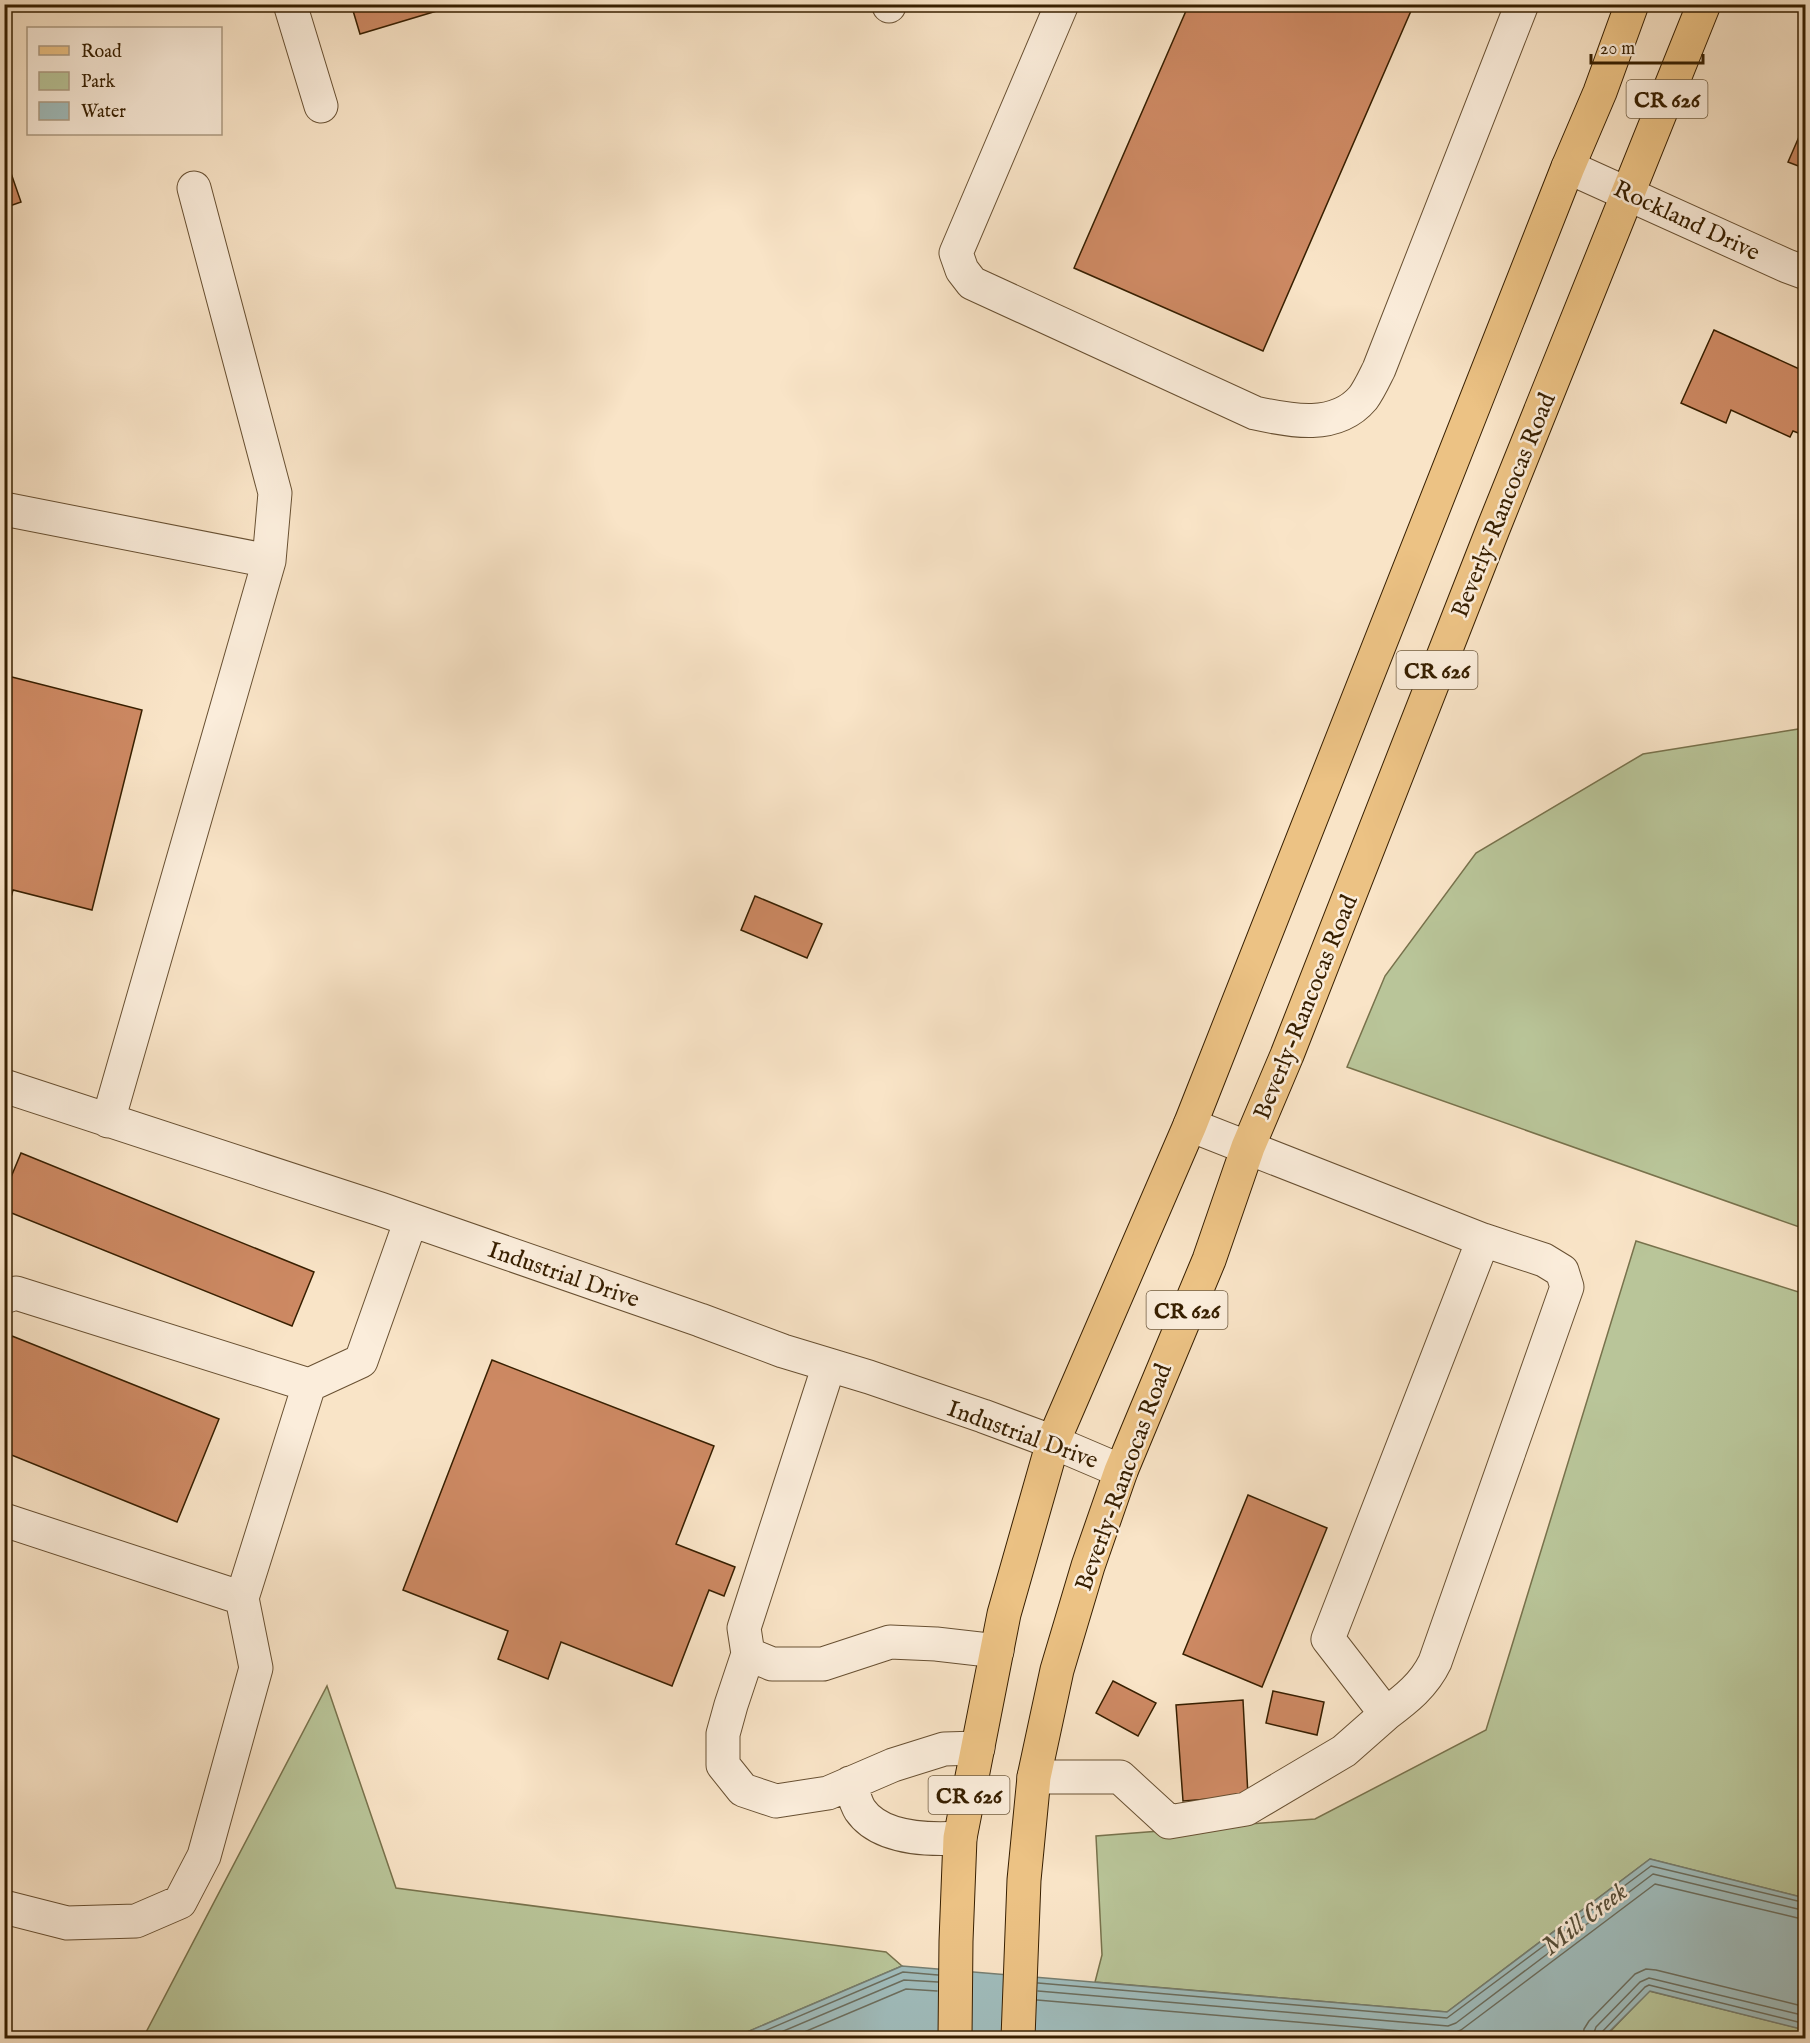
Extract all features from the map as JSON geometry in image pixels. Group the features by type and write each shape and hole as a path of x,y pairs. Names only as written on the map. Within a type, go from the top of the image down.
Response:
{"main road":[{"name":"CR 626","path":"955,2038 960,1838 1004,1614 1053,1442 1190,1125 1568,167 1600,92 1632,4"},
{"name":"Beverly-Rancocas Road","path":"1018,2038 1024,1880 1034,1777 1057,1671 1088,1566 1121,1471 1209,1260 1248,1147 1287,1055 1492,529 1704,4"}],"street":[{"path":"290,4 321,106"},
{"path":"1062,4 956,253 962,270 972,283 1256,413 1293,421 1336,418 1362,399 1379,369 1522,4"},
{"name":"Rockland Drive","path":"1568,167 1806,273"},
{"path":"108,1121 269,561 274,493 194,188"},
{"path":"4,509 269,561"},
{"name":"Industrial Drive","path":"4,1086 411,1220 783,1351 1053,1442 1121,1471"},
{"path":"1034,1777 1120,1778 1169,1822 1246,1809 1344,1751 1410,1696 1428,1675 1435,1662 1567,1287 1562,1271 1544,1260 1483,1240 1190,1125"},
{"path":"4,1297 16,1293 309,1384 361,1361 411,1220"},
{"path":"1386,1714 1328,1639 1483,1240"},
{"path":"829,1365 744,1628 748,1654 723,1734 723,1765 743,1790 776,1801 828,1792 893,1765 944,1749 978,1748"},
{"path":"4,1906 67,1923 136,1921 180,1902 204,1856 256,1668 242,1598 309,1384"},
{"path":"4,1520 242,1598"},
{"path":"748,1654 772,1664 823,1664 890,1642 936,1644 997,1651"},
{"path":"850,1783 859,1809 871,1822 900,1835 933,1839 960,1838"}],"green space":[{"path":"1805,728 1805,1229 1347,1067 1385,976 1476,853 1643,754"},
{"path":"1636,1241 1805,1294 1805,1898 1650,1859 1447,2012 1095,1982 1102,1955 1096,1836 1315,1819 1486,1730"},
{"path":"327,1686 396,1888 886,1952 902,1966 733,2038 143,2038"},
{"path":"1649,1991 1806,2030 1805,2038 1604,2038"}],"water":[{"name":"Mill Creek","path":"1650,1859 1805,1898 1805,2030 1650,1991 1603,2038 733,2038 902,1966 1447,2012"}],"building":[{"path":"351,4 460,4 360,34"},
{"path":"1189,4 1414,4 1263,351 1074,268"},
{"path":"1806,105 1806,169 1788,162 1805,123 1799,121"},
{"path":"4,153 21,202 4,208"},
{"path":"1714,330 1806,372 1806,436 1793,431 1790,437 1731,410 1726,423 1681,403"},
{"path":"4,675 142,710 92,910 13,890 4,923"},
{"path":"755,896 822,924 807,958 741,930"},
{"path":"21,1153 314,1272 292,1326 4,1210 4,1194"},
{"path":"12,1336 219,1419 177,1522 4,1452 4,1355"},
{"path":"492,1360 714,1446 676,1544 735,1567 724,1596 709,1590 672,1686 561,1642 548,1679 498,1659 508,1631 403,1590"},
{"path":"1248,1495 1327,1528 1262,1687 1183,1654"},
{"path":"1113,1681 1156,1703 1138,1736 1096,1713"},
{"path":"1273,1691 1324,1702 1317,1735 1266,1723"},
{"path":"1243,1700 1248,1796 1183,1801 1176,1705"}]}
